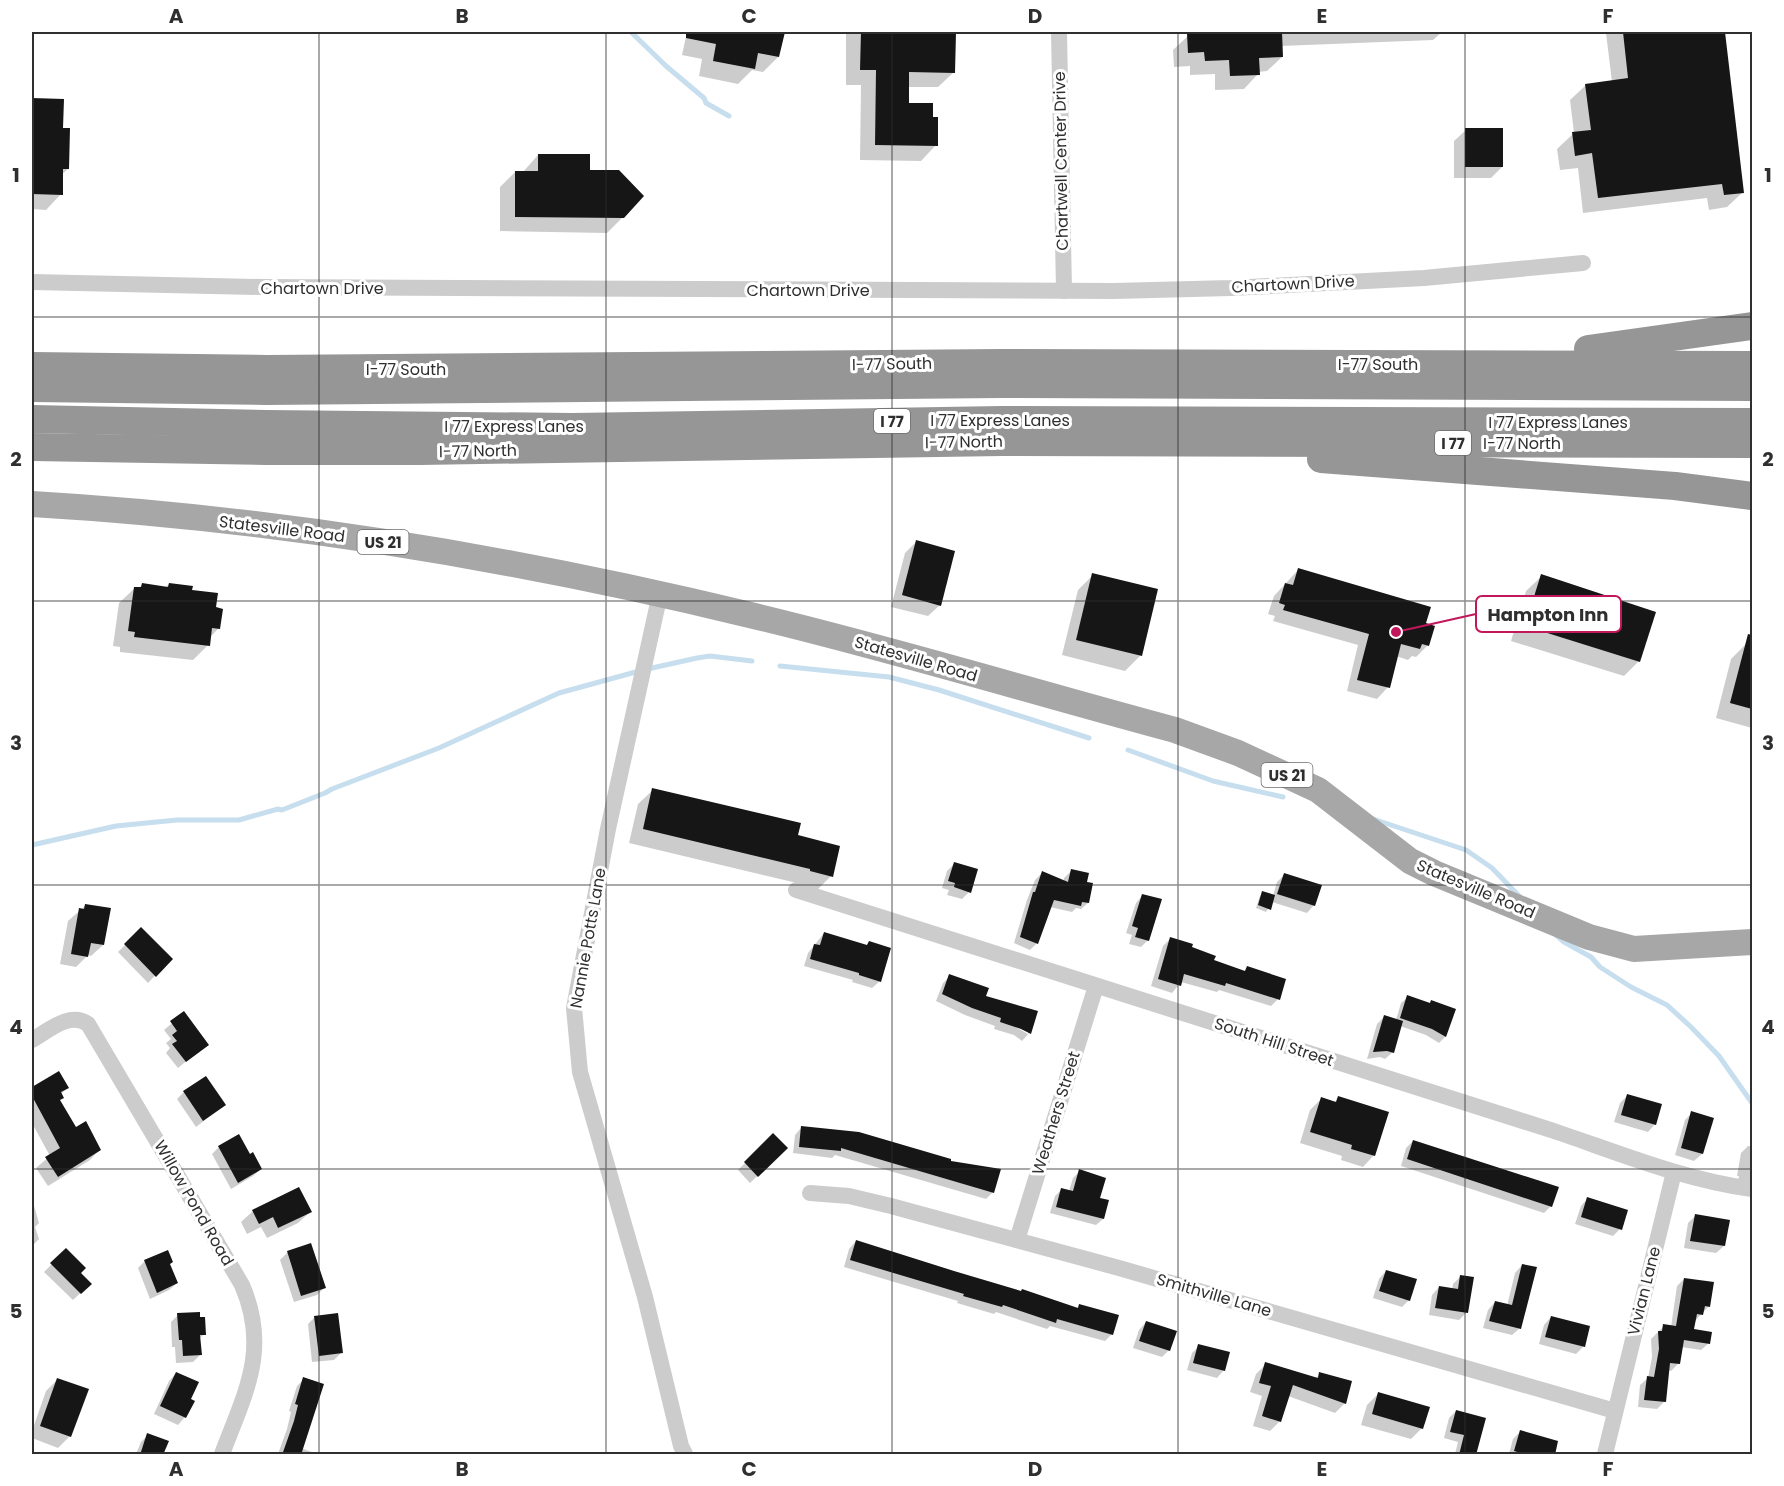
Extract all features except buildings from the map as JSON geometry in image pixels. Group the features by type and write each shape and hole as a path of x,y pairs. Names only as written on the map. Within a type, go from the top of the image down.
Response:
{"highway":[{"path":"1468,364 1682,338 1752,326"},
{"name":"I-77 South","path":"32,366 267,369 1001,363 1752,365"},
{"name":"I 77","path":"32,388 337,391 1001,384 1752,387"},
{"name":"I 77 Express Lanes","path":"32,419 538,427 1002,420 1752,422"},
{"path":"1154,442 1349,462 1675,486 1752,496"},
{"name":"I-77 North","path":"32,447 420,451 816,443 1752,444"}],"main road":[{"name":"Statesville Road","path":"32,504 188,518 356,538 517,564 754,616 1175,730 1238,753 1318,790 1410,861 1589,937 1634,949 1752,942"}],"street":[{"name":"Chartwell Center Drive","path":"1059,32 1064,291"},
{"name":"Chartown Drive","path":"32,282 273,288 1064,291 1231,288 1424,278 1583,263"},
{"name":"Nannie Potts Lane","path":"660,594 608,828 574,1008 580,1072 645,1297 685,1455"},
{"name":"South Hill Street","path":"796,890 1543,1128 1674,1172 1707,1182 1752,1189"},
{"name":"Weathers Street","path":"1017,1240 1096,986"},
{"name":"Willow Pond Road","path":"32,1040 68,1020 76,1019 88,1024 242,1284 252,1311 255,1333 254,1357 249,1382 222,1455"},
{"name":"Vivian Lane","path":"1605,1455 1674,1172"},
{"name":"Smithville Lane","path":"810,1193 849,1196 1017,1240 1615,1411"}],"waterway":[{"path":"631,32 704,98 706,103 729,116"},
{"path":"32,845 116,826 177,820 239,820 278,809 282,810 439,748 559,693 697,658 710,656 752,661"},
{"path":"780,666 889,677 939,690 1089,738"},
{"path":"1128,750 1213,781 1283,797"},
{"path":"1373,819 1466,850 1492,868 1521,898"},
{"path":"1556,935 1591,957 1600,967 1631,987 1667,1005 1719,1056 1752,1103"}],"place":[{"name":"Hampton Inn","path":"1396,632"}]}
